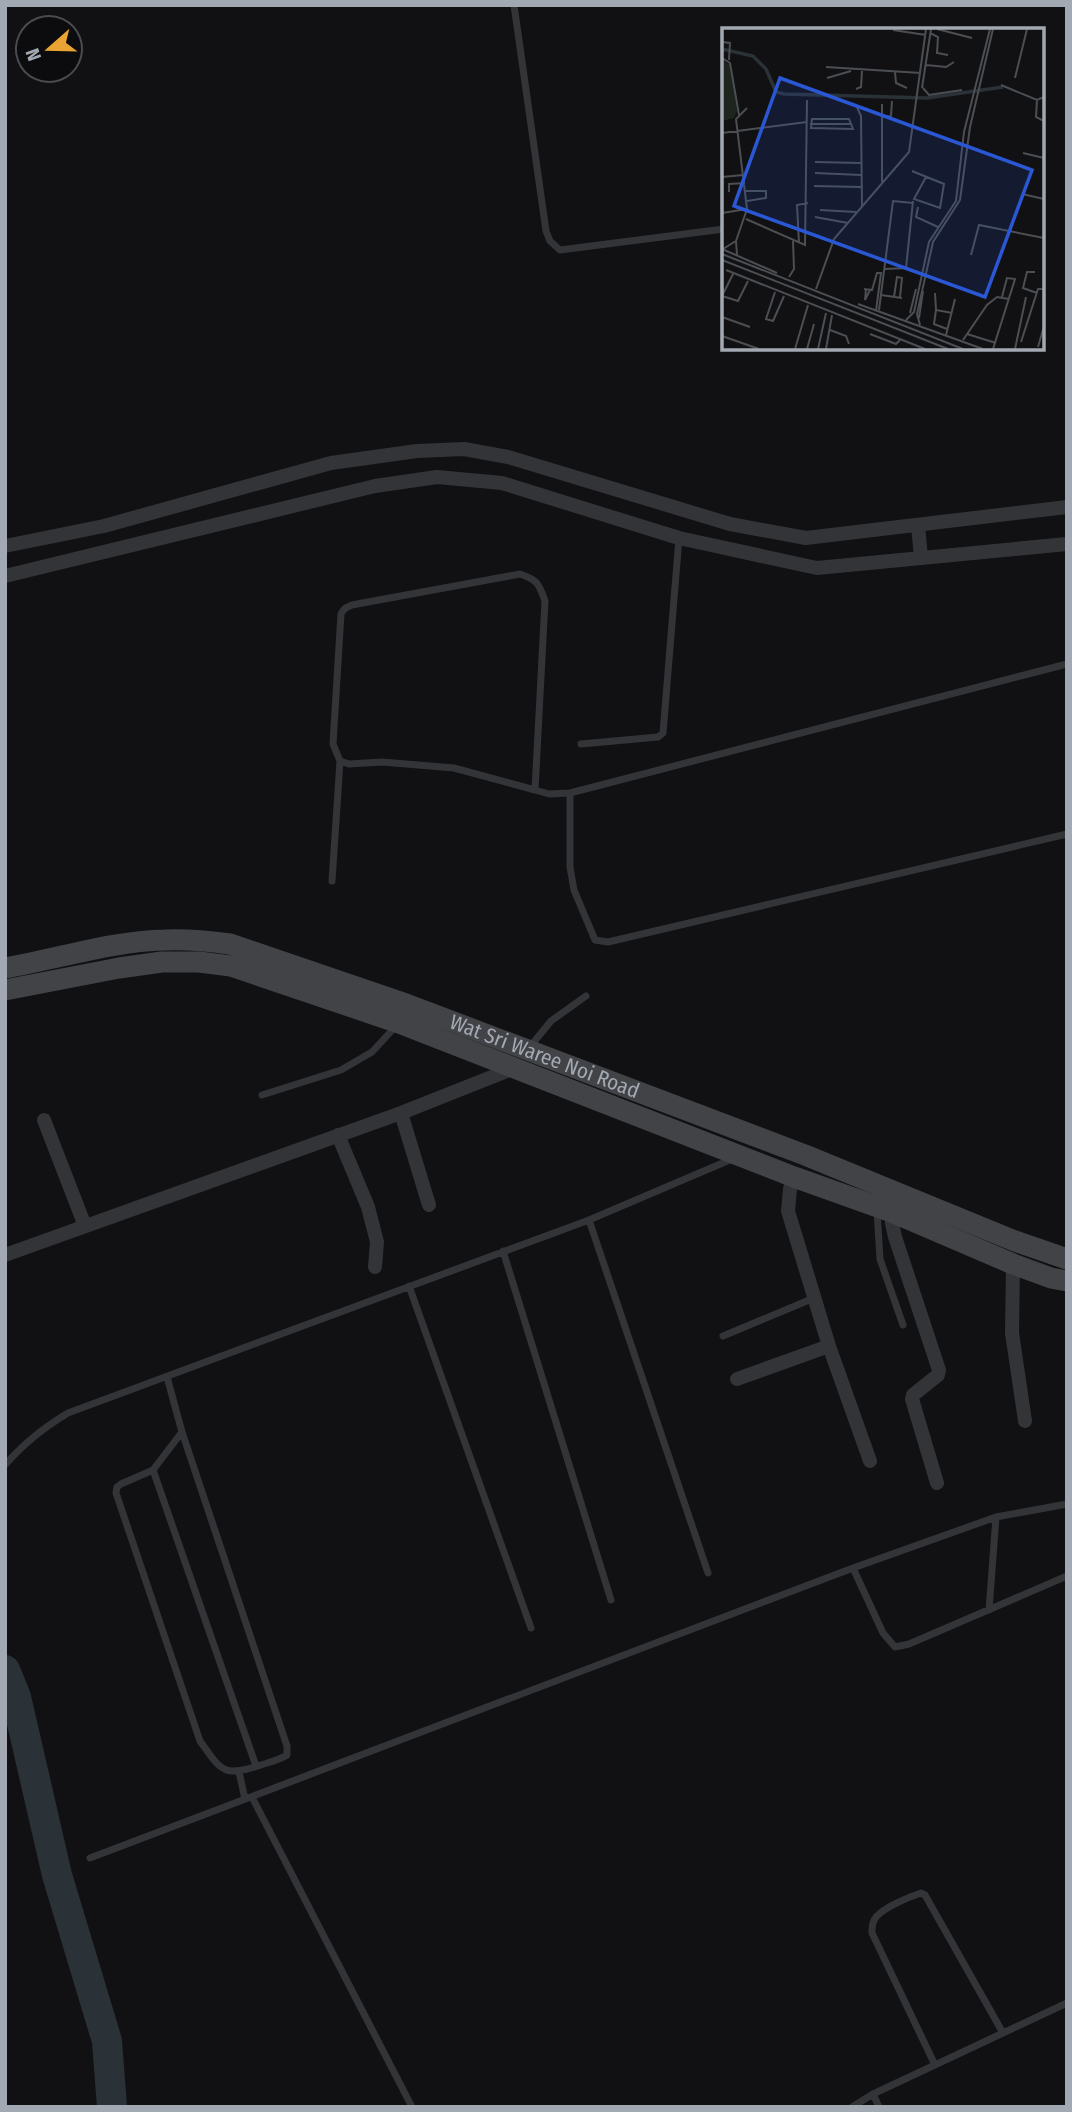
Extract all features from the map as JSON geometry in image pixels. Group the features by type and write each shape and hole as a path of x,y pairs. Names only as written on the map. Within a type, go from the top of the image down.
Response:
{"main road":[{"name":"Wat Sri Waree Noi Road","path":"5,968 140,942 200,940 230,944 406,1004 806,1155 1015,1241 1067,1259"},
{"name":"Wat Sri Waree Noi Road","path":"5,990 162,962 199,962 230,966 399,1023 794,1177 885,1209 1013,1264 1067,1281"}],"street":[{"path":"5,545 104,526 331,463 417,451 464,449 508,457 730,524 806,538 1067,508"},
{"path":"5,576 375,485 437,477 502,483 679,538 817,568 1067,544"},
{"path":"918,525 921,558"},
{"path":"104,526 109,551"},
{"path":"7,1250 85,1226 401,1113 512,1069"},
{"path":"401,1113 429,1205"},
{"path":"44,1120 85,1226"},
{"path":"338,1135 368,1207 377,1242 375,1267"},
{"path":"794,1177 788,1212 829,1346 870,1461"},
{"path":"885,1209 892,1223 939,1370 938,1375 913,1395 912,1399 937,1483"},
{"path":"1013,1264 1013,1333 1025,1421"},
{"path":"737,1379 829,1346"}],"lane":[{"path":"514,5 545,231 550,241 560,250 722,229"},
{"path":"581,744 658,737 663,733 679,538"},
{"path":"332,881 340,761 333,744 342,610 357,604 520,574 535,579 545,601 535,790"},
{"path":"340,761 349,764 382,762 454,768 549,794 570,793 1067,664"},
{"path":"570,793 572,879 581,909 595,940 600,942 1067,834"},
{"path":"527,1051 551,1021 586,996"},
{"path":"262,1095 341,1070 372,1052 399,1023"},
{"path":"5,1465 21,1446 68,1413 589,1220 740,1156"},
{"path":"885,1209 880,1259 903,1325"},
{"path":"589,1220 708,1573"},
{"path":"503,1251 611,1600"},
{"path":"410,1286 531,1628"},
{"path":"723,1336 814,1298"},
{"path":"167,1377 182,1432 286,1746 287,1755 281,1759 239,1772 226,1770 216,1764 200,1741 116,1493 121,1484 153,1470 182,1432"},
{"path":"153,1470 256,1766"},
{"path":"90,1858 853,1568 996,1517 1067,1504"},
{"path":"989,1610 996,1517"},
{"path":"853,1568 883,1633 895,1647 909,1644 1067,1576"},
{"path":"239,1772 249,1798 412,2107"},
{"path":"935,2065 872,1933 872,1924 877,1915 910,1896 920,1893 925,1895 1003,2033"},
{"path":"852,2107 873,2094 1066,2006"},
{"path":"873,2094 879,2107"}],"waterway":[{"path":"5,1670 16,1697 57,1875 107,2041 112,2107"}]}
